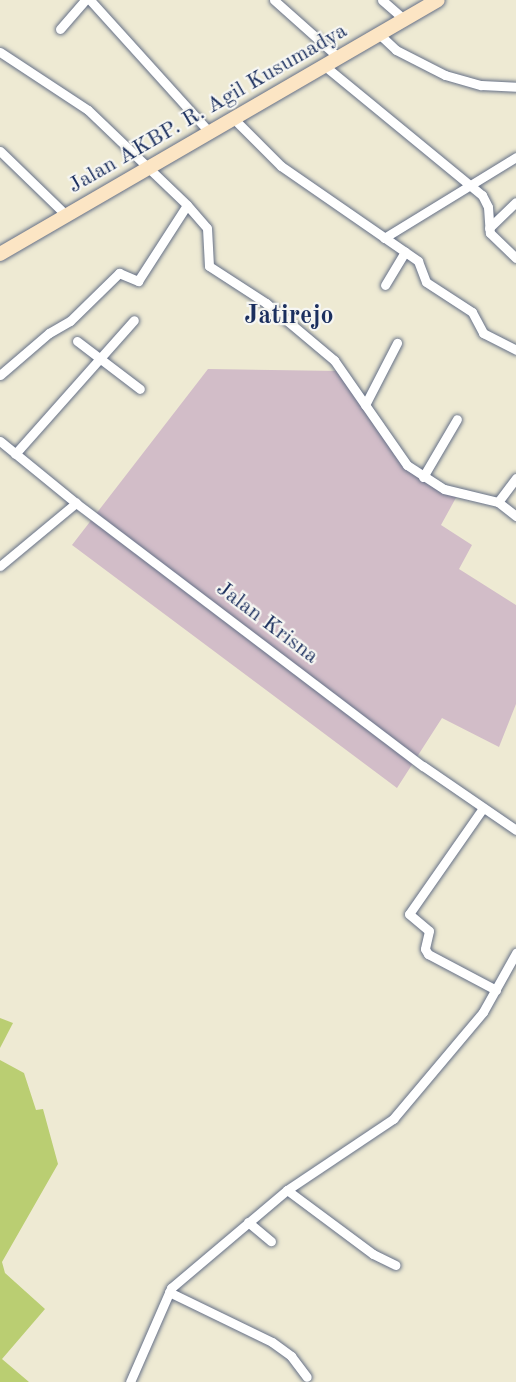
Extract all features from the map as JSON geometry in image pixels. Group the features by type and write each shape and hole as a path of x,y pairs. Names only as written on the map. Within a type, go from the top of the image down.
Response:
{"main road":[{"name":"Jalan AKBP. R. Agil Kusumadya","path":"0,254 235,120 438,0"}],"street":[{"path":"60,29 85,0"},
{"path":"90,0 210,134"},
{"path":"274,0 339,58"},
{"path":"382,0 404,19"},
{"path":"379,34 396,50 445,75 481,85 516,87"},
{"path":"0,52 88,110 187,205 207,228 209,266 266,303 324,351 365,405 399,456 423,477 444,489 498,502 516,516"},
{"path":"326,67 472,186 486,201 489,228 494,240 516,258"},
{"path":"235,120 281,166 418,261 431,286 472,312 479,330 516,350"},
{"path":"0,152 66,215"},
{"path":"384,238 516,158"},
{"path":"489,228 516,202"},
{"path":"0,375 49,333 70,321 119,273 138,281 187,205"},
{"path":"385,285 405,252"},
{"path":"15,454 100,362 134,320"},
{"path":"77,341 100,362 140,389"},
{"path":"365,405 397,343"},
{"path":"423,477 457,419"},
{"name":"Jalan Krisna","path":"0,441 76,503 483,808 516,830"},
{"path":"498,502 516,478"},
{"path":"0,566 76,503"},
{"path":"483,808 409,914 429,931 425,950 428,954 496,990"},
{"path":"130,1382 169,1292 287,1190 393,1119 475,1022 516,953"},
{"path":"287,1190 373,1254 396,1265"},
{"path":"248,1222 271,1241"},
{"path":"169,1292 272,1342 291,1356 308,1377"}],"shaded area":[{"path":"208,369 340,371 397,457 458,494 441,525 472,545 459,569 516,605 516,704 499,747 442,718 397,788 72,545"}],"green space":[{"path":"0,1018 13,1023 0,1048"},
{"path":"0,1060 24,1073 36,1110 43,1109 58,1164 2,1262 5,1273 45,1309 2,1359 29,1382 0,1382"}],"district":[{"name":"Jatirejo","path":"289,317"}]}
